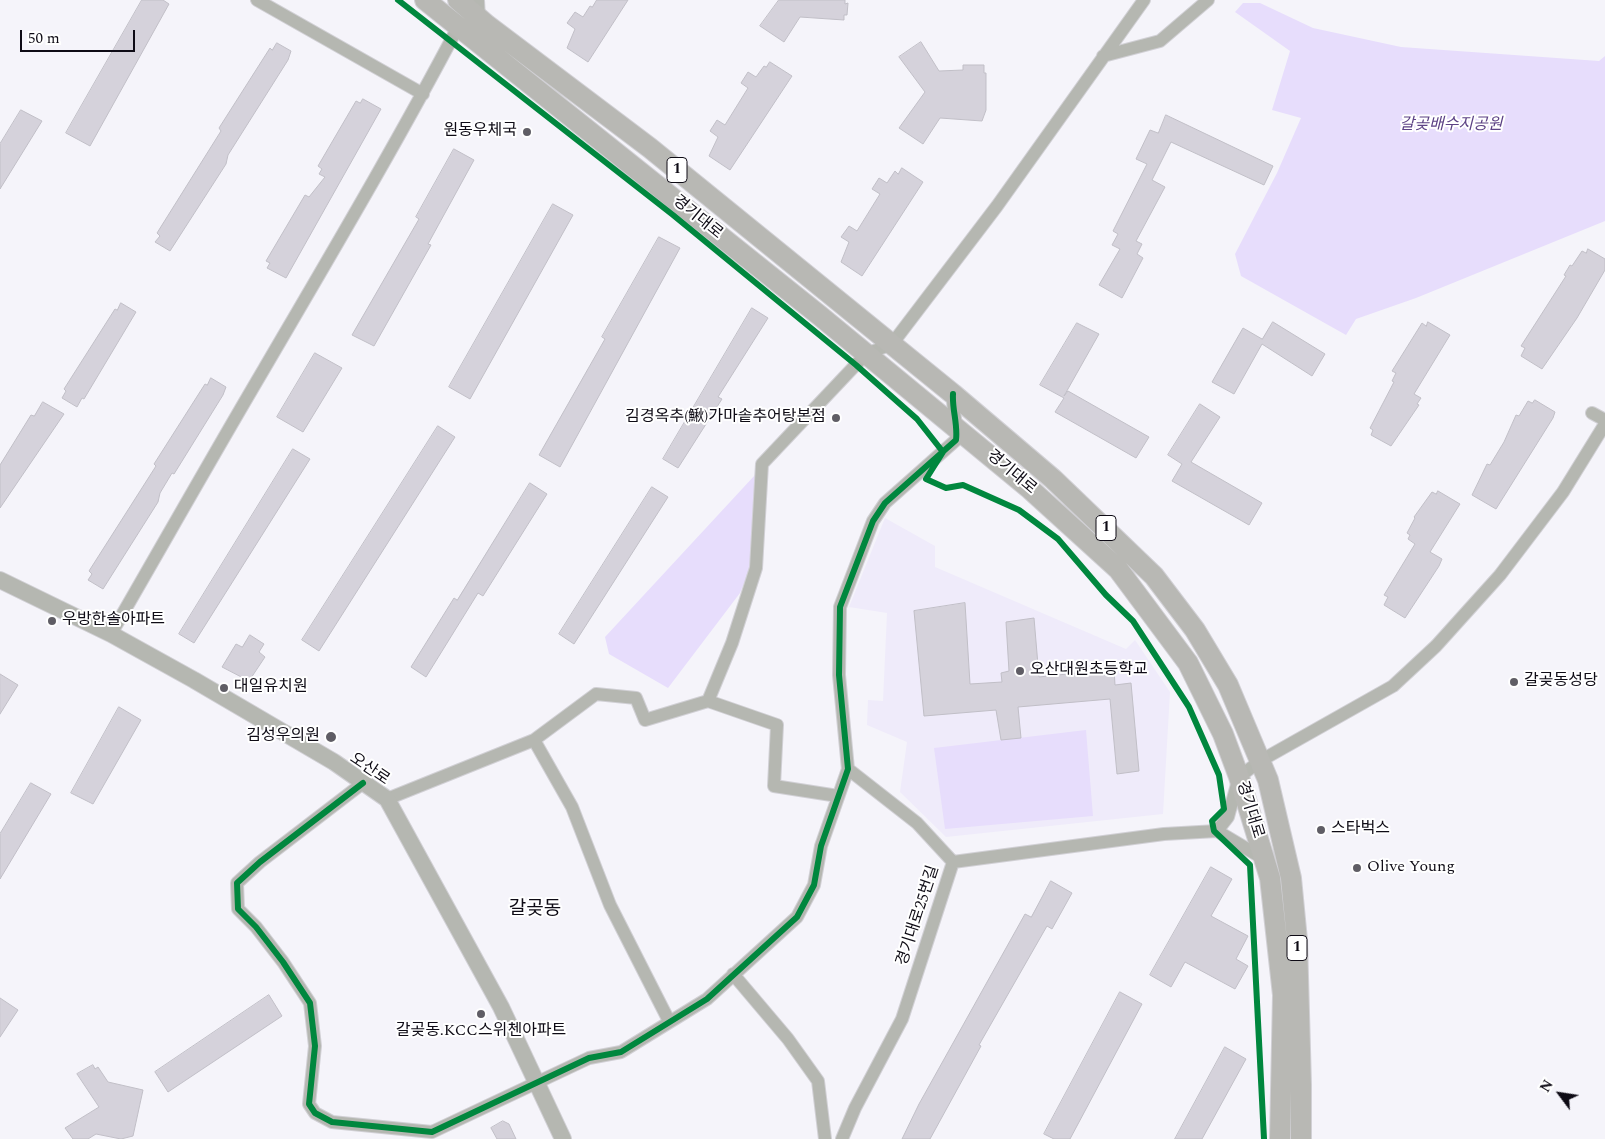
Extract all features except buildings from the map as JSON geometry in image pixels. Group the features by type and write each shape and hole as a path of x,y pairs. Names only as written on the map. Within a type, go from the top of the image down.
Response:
{"main road":[{"name":"경기대로","path":"425,0 866,354 1030,489 1118,569 1188,662 1223,734 1239,777 1270,878 1283,995 1280,1139"},
{"name":"경기대로","path":"458,0 479,9 954,394 1053,479 1154,576 1196,630 1228,685 1268,780 1291,878 1297,940 1301,1139"}],"street":[{"path":"257,0 423,94"},
{"path":"708,701 732,642 756,568 762,464 866,354 892,344 997,206 1144,0"},
{"path":"1103,56 1160,41 1208,0"},
{"path":"111,634 265,367 293,322 423,94 458,27"},
{"path":"364,782 260,862 237,883 238,909 256,927 283,962 310,1003 315,1046 309,1104 315,1113 332,1122 432,1132 590,1058 621,1052 706,999 797,917 814,885 820,846 848,769 839,675 840,607 873,521 885,503 956,440 958,429 952,402 954,394"},
{"path":"1264,859 1218,831 1228,817 1239,777 1260,761 1393,686 1436,646 1500,575 1562,492 1605,422 1592,413"},
{"name":"오산로","path":"0,580 111,634 326,758 387,799 501,1007 563,1139"},
{"path":"387,799 534,740 596,694 636,698 645,720 708,701 777,725 774,786 838,796"},
{"path":"534,740 572,807 610,905 669,1021"},
{"path":"848,769 917,823 953,862"},
{"name":"경기대로25번길","path":"842,1139 855,1108 902,1019 953,862 1164,834 1218,831"},
{"path":"733,974 788,1039 818,1081 825,1139"}],"shaded area":[{"name":"오산대원초등학교","path":"885,518 935,546 935,567 1126,649 1135,640 1170,692 1163,814 946,837 900,792 907,742 867,725 868,700 883,701 887,613 849,607"}],"green space":[{"name":"갈곶배수지공원","path":"1243,3 1260,3 1313,28 1401,47 1599,61 1605,56 1605,221 1416,298 1356,319 1346,335 1241,276 1235,254 1277,173 1301,118 1272,110 1290,51 1235,12"},
{"path":"755,475 753,561 740,593 668,688 609,654 605,637"},
{"path":"1086,730 1093,816 945,829 934,748"}],"cycle path":[{"path":"398,0 673,215 856,365 917,419 943,452 926,479 946,488 963,485 1019,510 1058,539 1106,595 1133,621 1189,707 1219,775 1224,809 1212,821 1214,831 1250,865 1264,1139"},
{"path":"363,783 260,862 237,883 238,909 256,927 283,962 310,1003 315,1046 309,1104 315,1113 332,1122 432,1132 589,1058 621,1052 707,999 797,917 814,885 821,846 848,769 839,675 840,607 873,521 885,503 956,440 953,394"}],"place":[{"name":"원동우체국","path":"527,132"},
{"name":"김경옥추(鰍)가마솥추어탕본점","path":"836,418"},
{"name":"우방한솔아파트","path":"52,621"},
{"name":"오산대원초등학교","path":"1020,671"},
{"name":"갈곶동성당","path":"1514,682"},
{"name":"대일유치원","path":"224,688"},
{"name":"김성우의원","path":"331,737"},
{"name":"스타벅스","path":"1321,830"},
{"name":"Olive Young","path":"1357,868"},
{"name":"갈곶동.KCC스위첸아파트","path":"481,1014"}],"district":[{"name":"갈곶동","path":"535,910"}]}
